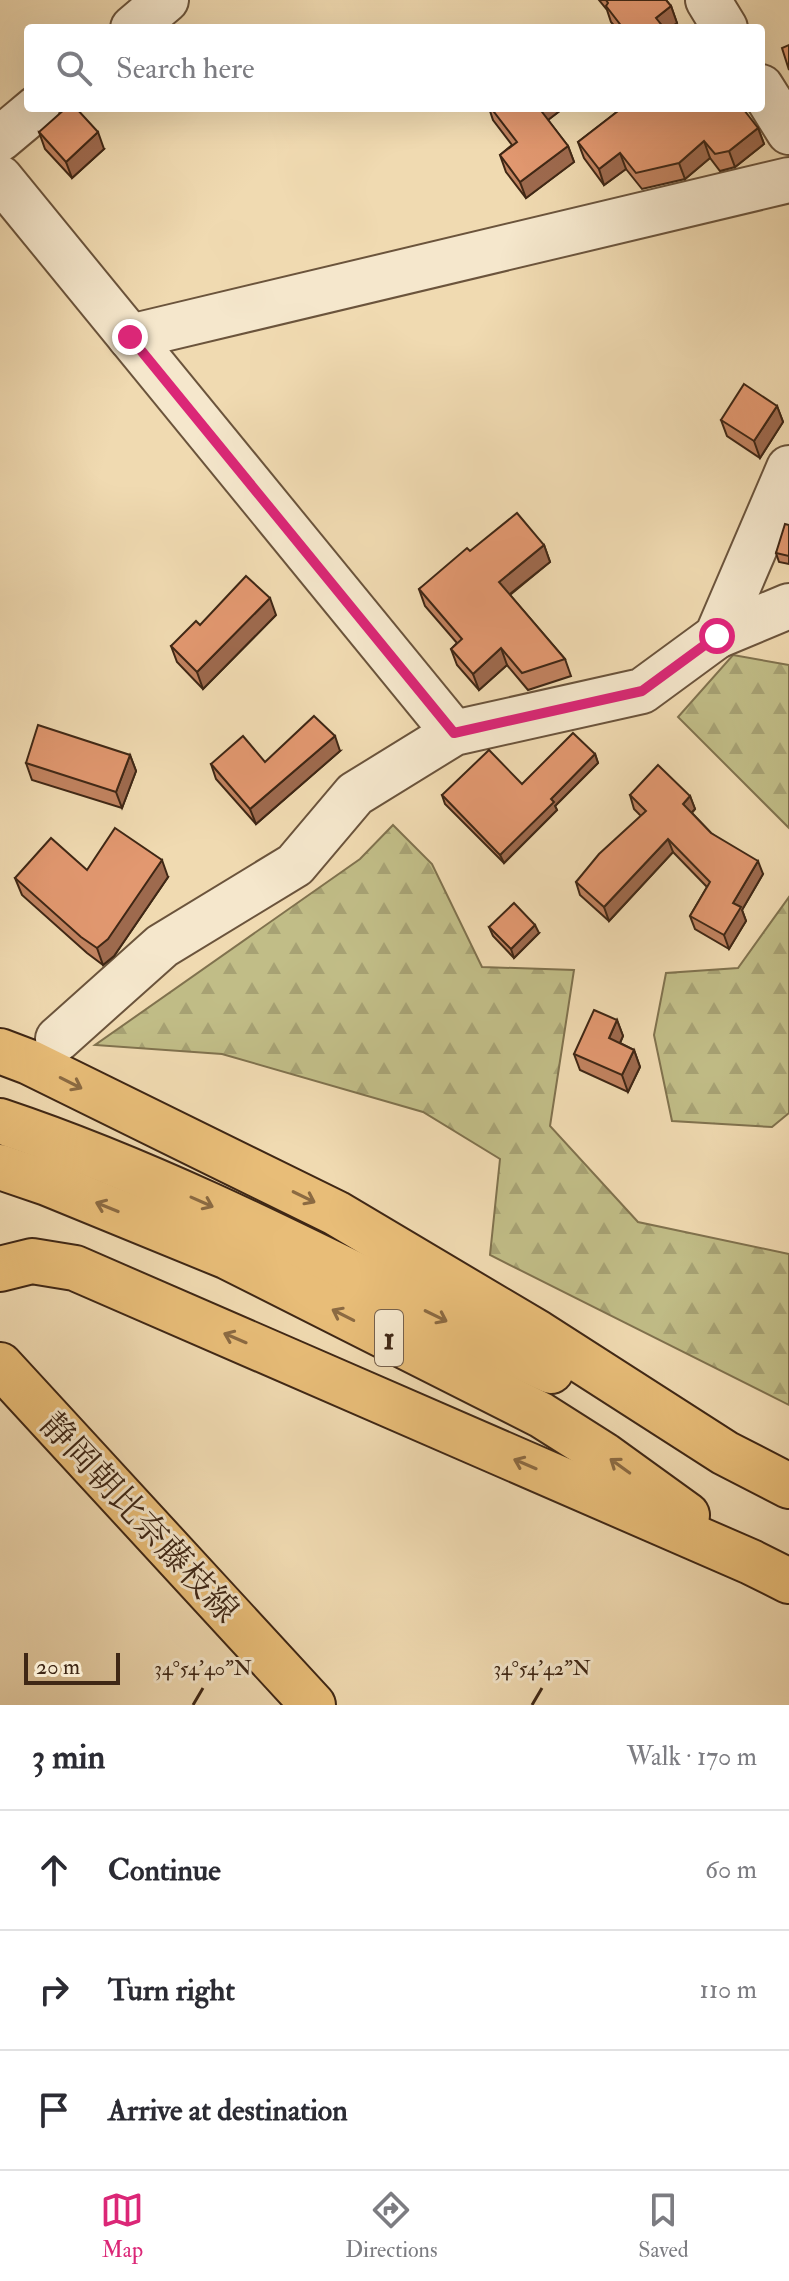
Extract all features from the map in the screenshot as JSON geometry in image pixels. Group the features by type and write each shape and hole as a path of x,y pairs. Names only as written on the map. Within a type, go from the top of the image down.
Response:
{"main road":[{"path":"0,1051 29,1062 336,1213 538,1333 725,1453"},
{"path":"0,1121 46,1136 162,1183 789,1486"},
{"name":"1","path":"0,1167 228,1257 541,1415 604,1455 751,1562"},
{"path":"0,1269 32,1261 75,1268 789,1581"},
{"name":"静岡朝比奈藤枝線","path":"0,1365 313,1705"}],"street":[{"path":"138,24 166,0"},
{"path":"708,0 723,24"},
{"path":"765,93 789,132"},
{"path":"0,139 32,112"},
{"path":"0,178 454,733"},
{"path":"130,337 789,180"},
{"path":"717,636 789,468"},
{"path":"58,1039 162,946 295,865 355,794 454,733 642,691 717,636 789,606"}],"green space":[{"path":"733,655 789,665 789,828 678,717"},
{"path":"393,825 432,864 482,967 574,970 550,1126 638,1222 789,1254 789,1405 490,1255 500,1159 423,1112 222,1054 95,1045 360,859"},
{"path":"789,897 789,1113 772,1127 672,1121 654,1035 666,973 738,968"}],"building":[{"path":"606,0 666,0 671,6 656,18 661,24 620,24 606,6"},
{"path":"789,45 789,70 782,48"},
{"path":"62,112 80,112 98,132 66,162 39,132"},
{"path":"494,112 542,112 568,146 520,182 500,155 517,142"},
{"path":"617,112 746,112 758,128 729,151 715,154 704,141 679,163 636,173 620,153 599,169 578,142"},
{"path":"744,384 777,406 754,441 721,420"},
{"path":"517,513 544,545 499,582 565,659 522,673 501,648 473,674 451,649 462,639 419,589 467,548 470,551"},
{"path":"785,524 789,525 789,556 776,553"},
{"path":"246,576 270,598 197,672 171,646 196,621 200,625"},
{"path":"314,716 335,736 250,809 211,764 243,736 265,762"},
{"path":"38,725 130,755 116,792 26,763"},
{"path":"573,733 595,754 551,799 554,802 500,855 442,795 489,750 522,784"},
{"path":"658,765 690,796 683,804 711,833 758,861 733,903 741,907 724,935 690,916 710,882 668,839 604,907 576,882 599,854 646,811 630,795"},
{"path":"115,828 162,860 108,939 97,948 15,878 51,838 87,870"},
{"path":"514,903 535,925 511,949 489,927"},
{"path":"594,1010 617,1020 609,1038 634,1050 622,1075 574,1054"}],"route":[{"path":"130,337 454,733 642,691 717,636"}]}
